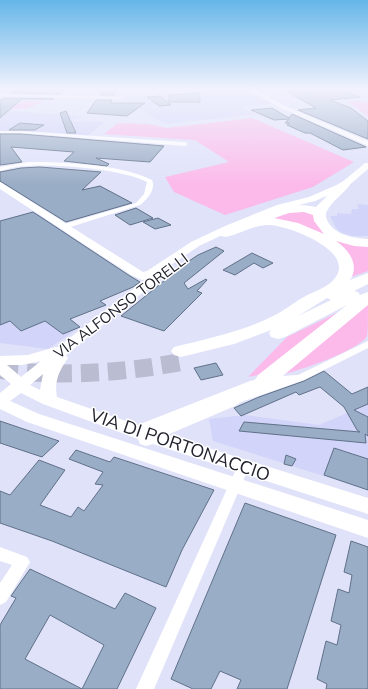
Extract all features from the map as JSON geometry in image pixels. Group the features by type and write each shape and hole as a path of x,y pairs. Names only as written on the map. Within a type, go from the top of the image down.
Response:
{"highway":[{"path":"319,212 344,185"},
{"path":"226,233 252,221 284,210 302,208 319,212"},
{"path":"319,212 325,226 331,233 348,240 368,244"},
{"path":"226,233 261,222 277,222 324,239 345,257 347,262 347,270 339,284 275,323"},
{"path":"368,278 275,323 184,356 227,352 263,340 368,288"},
{"path":"265,380 368,297"}],"main road":[{"path":"315,120 368,144"},
{"name":"VIA ALFONSO TORELLI","path":"135,273 142,276 151,274 196,244 228,228 278,208 312,199 344,185 368,164"},
{"path":"0,185 135,273 141,282 140,289"},
{"name":"VIA ALFONSO TORELLI","path":"0,402 140,289 187,255 226,233"},
{"path":"0,360 16,362 32,360 73,342"},
{"path":"49,400 47,386 50,372 73,342"},
{"name":"VIA DI PORTONACCIO","path":"0,367 20,385 32,393 49,400 142,434 368,506"},
{"path":"136,452 142,434 229,402 265,380"},
{"name":"VIA DI PORTONACCIO","path":"0,402 34,418 368,529"}],"street":[{"path":"0,132 21,132 185,144"},
{"path":"0,169 28,164 87,168 128,174 150,181 151,185 149,191 138,204 64,227"},
{"path":"229,402 300,378 368,344"},
{"path":"142,434 242,387 265,380 300,378"},
{"path":"145,689 243,467"},
{"path":"0,554 22,562 0,597"}],"shaded area":[{"path":"0,120 68,120 65,121 104,122 88,136 47,132 0,131"},
{"path":"158,120 200,120 166,124"},
{"path":"234,120 257,120 354,162 313,187 225,215 174,192 165,177 229,162 195,140 104,134 118,123 148,124 167,128"},
{"path":"357,204 368,205 368,236 352,236 340,232 336,228 330,216 337,216 337,213 351,214 352,209 359,209"},
{"path":"293,211 312,213 322,229 368,245 368,271 351,277 352,265 348,253 272,219"},
{"path":"40,213 85,247 31,289 80,327 48,349 0,343 0,224"},
{"path":"368,305 367,336 362,342 353,348 327,360 280,375 349,317"},
{"path":"343,310 263,374 248,377 287,337"},
{"path":"368,404 368,490 213,441 209,419 245,415 319,425"}],"building":[{"path":"63,120 70,120 76,133 67,133"},
{"path":"288,120 306,120 366,147 343,150 310,133 305,133 287,125 289,123 285,123"},
{"path":"323,120 367,120 368,139"},
{"path":"20,123 44,125 35,130 9,130"},
{"path":"0,134 21,134 164,146 150,162 96,158 109,164 107,166 64,161 74,152 11,147 22,162 0,165"},
{"path":"40,167 101,172 82,190 100,186 132,203 66,222 0,181 0,172 21,168"},
{"path":"136,208 153,218 130,225 115,215"},
{"path":"33,212 140,282 133,287 100,301 106,305 70,319 80,327 63,334 45,321 21,331 10,321 0,325 0,221"},
{"path":"158,218 171,225 155,229 143,222"},
{"path":"216,247 224,251 184,283 188,289 206,279 207,280 197,291 202,293 164,331 121,316 186,263 198,255"},
{"path":"252,253 273,263 263,268 254,263 235,275 223,270"},
{"path":"216,363 223,375 201,380 194,368"},
{"path":"324,371 352,394 368,387 368,404 354,410 368,417 368,436 365,434 366,443 239,431 244,422 360,432 357,430 344,407 320,387 299,395 296,392 241,416 234,408 259,397 304,381"},
{"path":"0,421 59,441 42,457 0,443"},
{"path":"334,448 368,459 368,490 324,475"},
{"path":"76,450 110,462 114,457 214,490 182,550 166,587 52,541 0,523 0,491 10,495 39,460 65,470 40,505 71,517 78,507 84,511 103,485 95,484 103,472 69,459"},
{"path":"286,455 296,459 292,466 284,464"},
{"path":"245,503 336,535 287,689 237,689 241,680 220,671 211,689 193,689 171,679"},
{"path":"351,541 368,547 368,689 326,689 327,684 317,679 326,641 337,645 341,625 331,621 338,589 349,593 352,575 344,572"},
{"path":"30,569 115,609 125,593 156,608 117,689 82,689 0,689 0,625 16,598 11,596","holes":["50,615 104,645 82,689 25,659"]}],"tunnel":[{"path":"0,370 47,373 94,373 187,361"}]}
